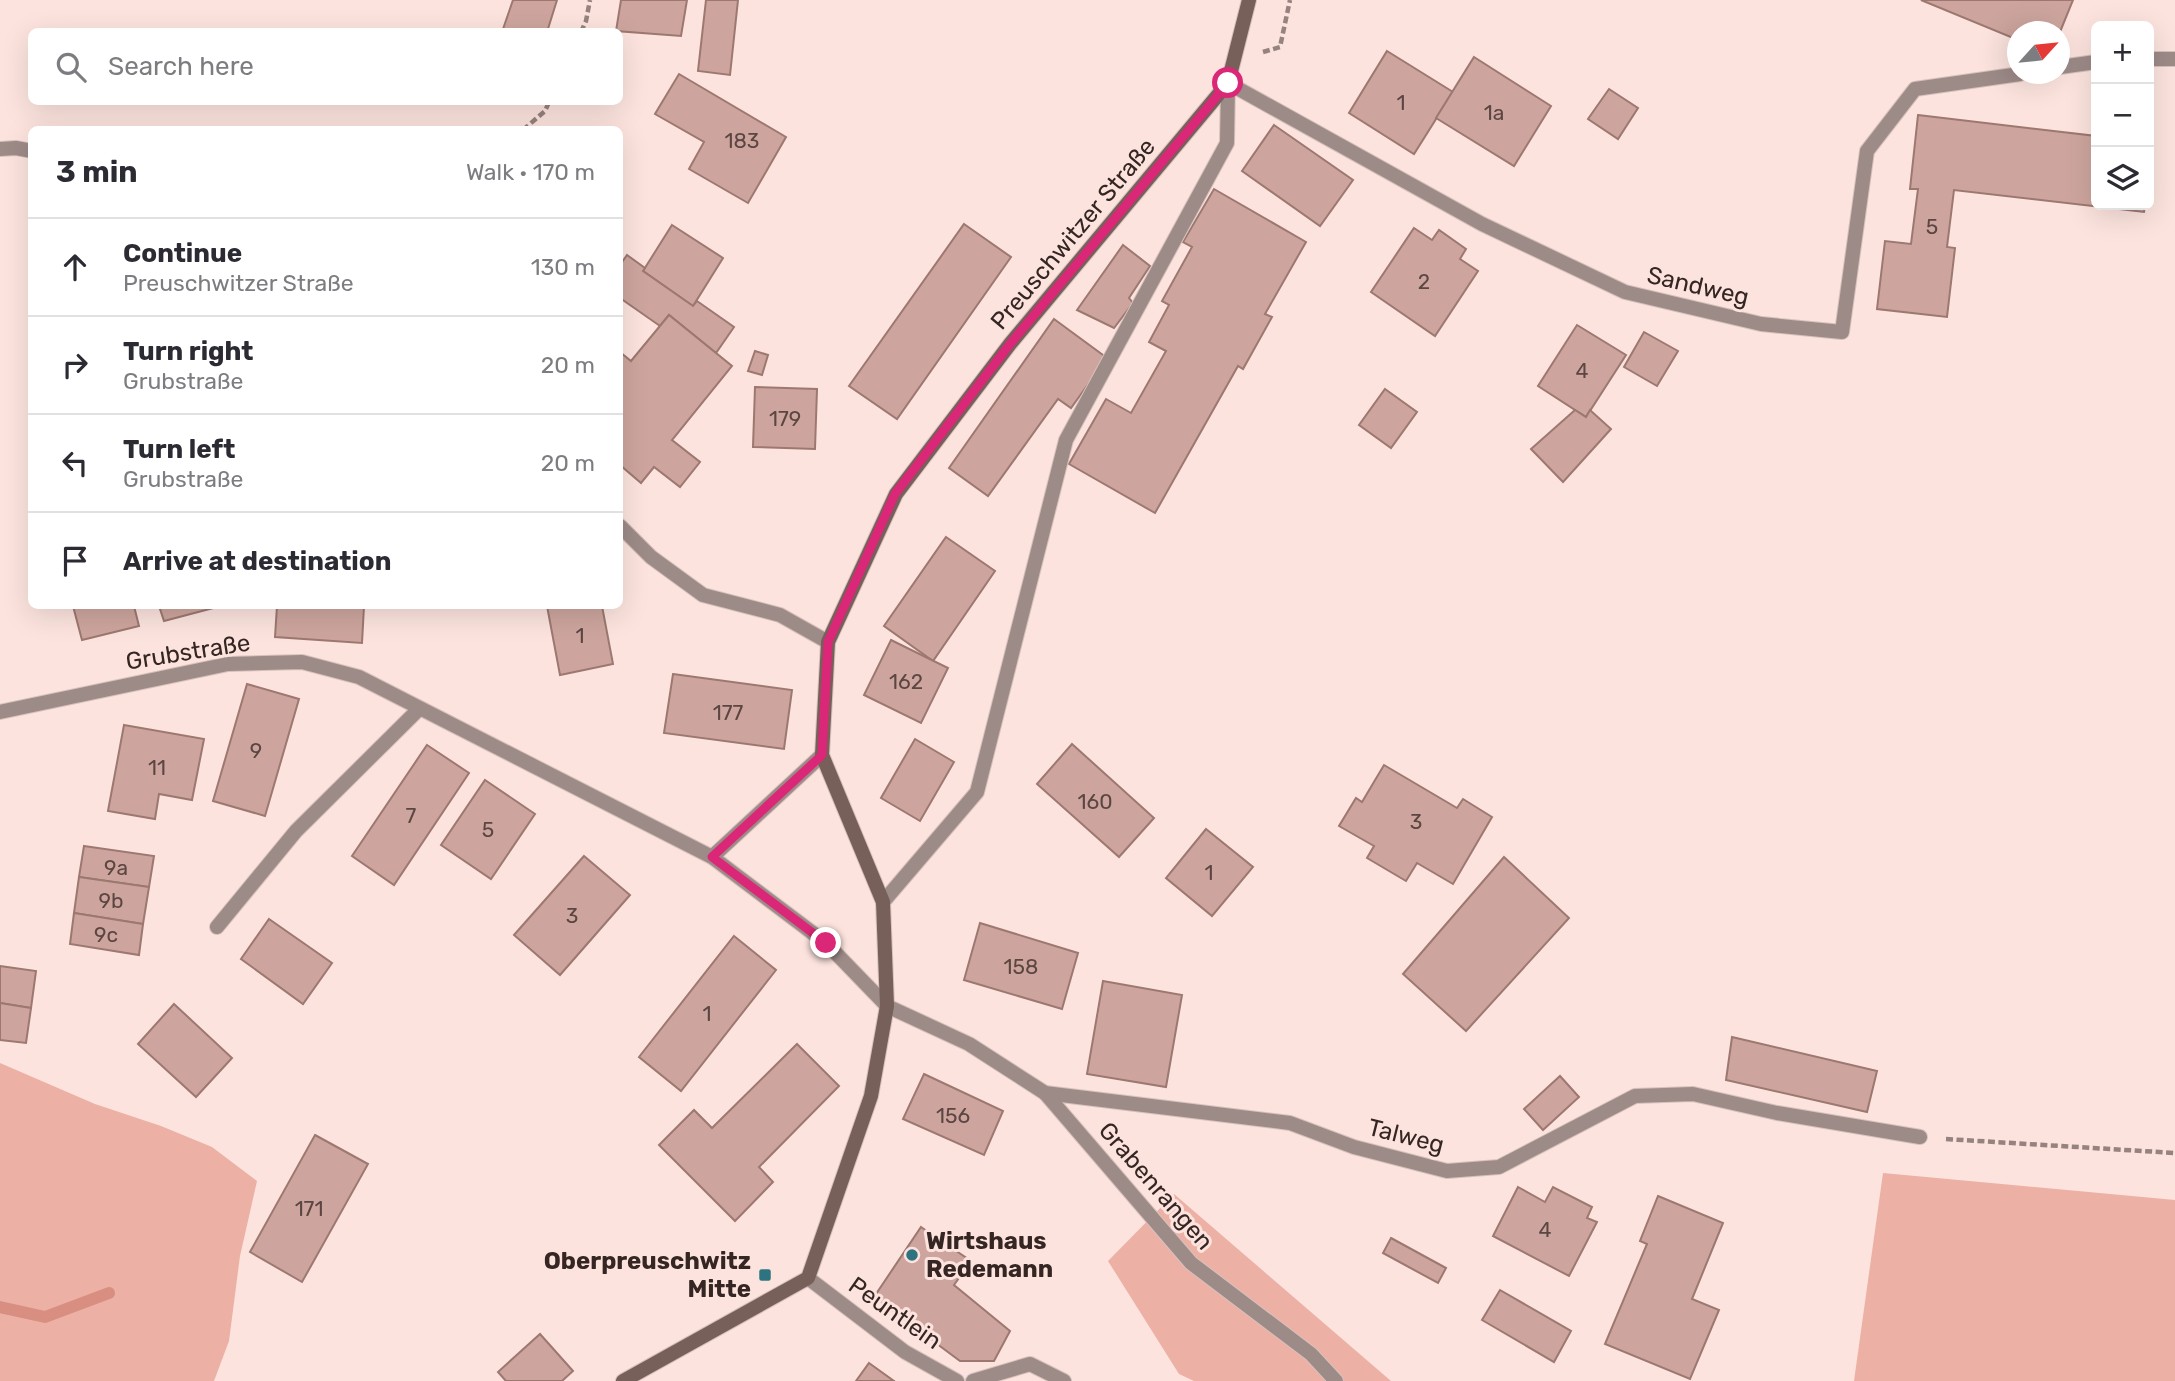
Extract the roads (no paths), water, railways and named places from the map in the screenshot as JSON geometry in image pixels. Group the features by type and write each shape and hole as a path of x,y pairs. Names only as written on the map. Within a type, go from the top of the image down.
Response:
{"street":[{"path":"883,902 977,792 1066,440 1227,143 1228,83 1249,0"},
{"path":"2154,59 2175,59"},
{"path":"2070,66 2091,63"},
{"name":"Sandweg","path":"1228,83 1482,224 1625,292 1761,324 1842,332 1867,151 1915,89 2007,76"},
{"name":"Preuschwitzer Straße","path":"808,1278 871,1096 887,1006 883,902 822,755 828,642 895,494 1010,344 1228,83"},
{"path":"0,149 28,150"},
{"path":"623,529 651,557 703,595 780,615 828,642"},
{"name":"Grubstraße","path":"0,712 228,664 302,662 359,677 712,857 826,943 887,1006"},
{"path":"217,927 296,831 419,709"},
{"path":"712,857 822,755"},
{"name":"Talweg","path":"887,1006 969,1044 1045,1093 1290,1123 1354,1147 1447,1171 1499,1167 1635,1096 1693,1094 1777,1113 1920,1137"},
{"name":"Grabenrangen","path":"1045,1093 1191,1264 1311,1353 1336,1381"},
{"path":"623,1381 808,1278"},
{"name":"Peuntlein","path":"808,1278 905,1352 957,1381"},
{"path":"973,1381 1030,1364 1064,1381"}],"waterway":[{"path":"0,1307 45,1317 109,1293"}],"place":[{"name":"Wirtshaus Redemann","path":"912,1255"},
{"name":"Oberpreuschwitz Mitte","path":"765,1275"}]}
